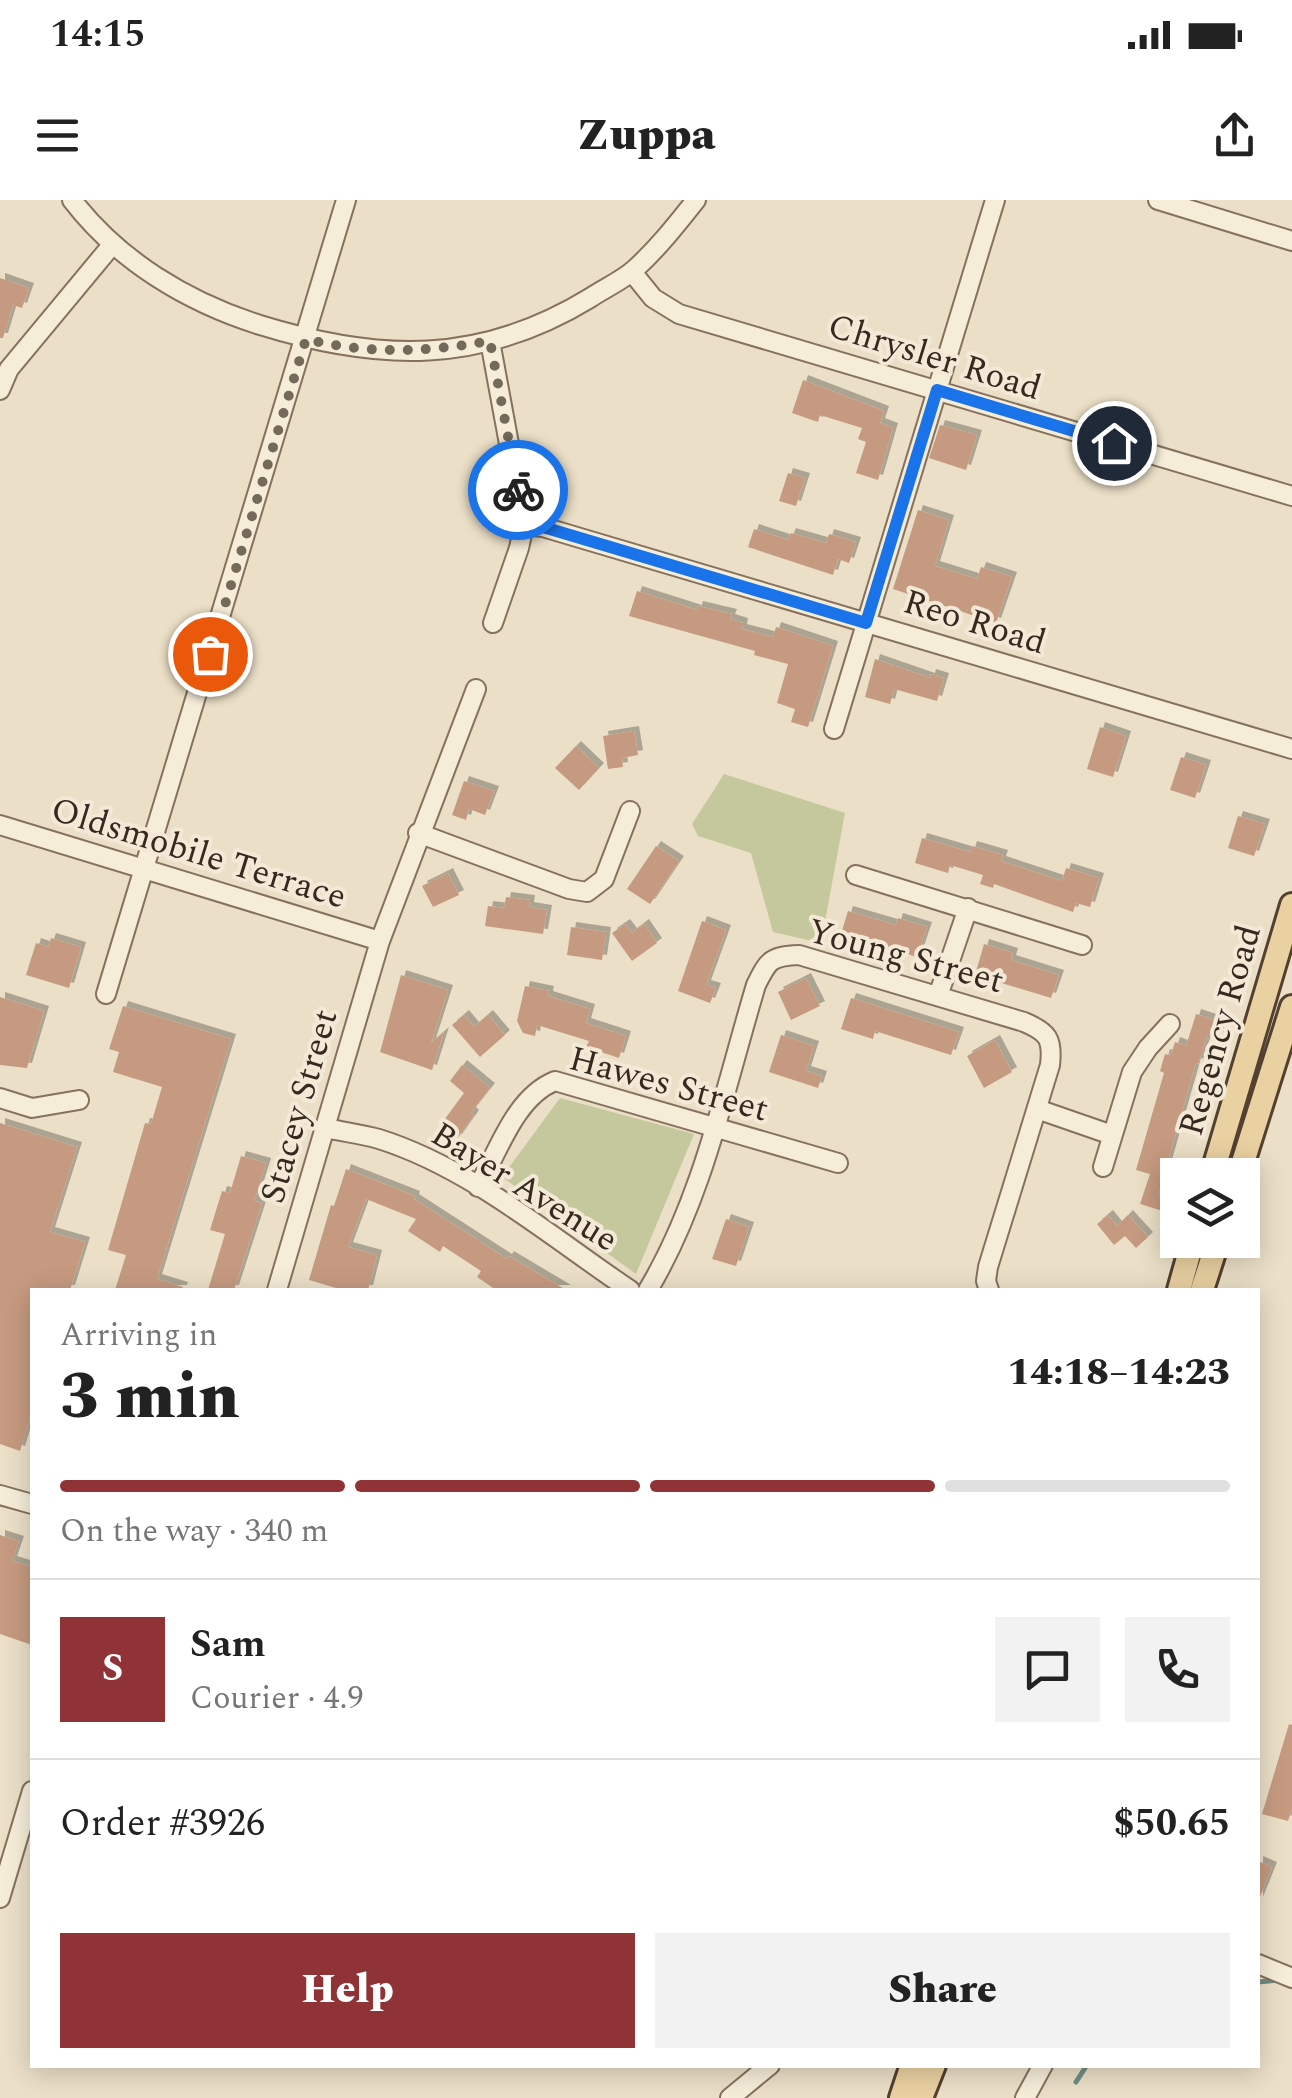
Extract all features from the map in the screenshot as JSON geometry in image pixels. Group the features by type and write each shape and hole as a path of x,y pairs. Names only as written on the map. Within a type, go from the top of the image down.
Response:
{"main road":[{"name":"Regency Road","path":"1217,1158 1286,950 1292,905"},
{"name":"Regency Road","path":"1246,1158 1291,1011"},
{"path":"1236,1096 1263,1104"},
{"path":"1179,1288 1188,1258"},
{"path":"1203,1288 1212,1258"},
{"path":"900,2098 911,2068"},
{"path":"921,2098 933,2068"}],"street":[{"path":"72,200 112,245 158,278 224,314 306,339 396,352 431,352 490,341 558,317 632,272 696,200"},
{"path":"106,994 346,200"},
{"path":"834,729 995,200"},
{"path":"1158,200 1292,241"},
{"path":"0,390 4,368 112,245"},
{"name":"Chrysler Road","path":"632,272 654,298 679,314 1292,496"},
{"path":"490,341 524,525 520,548 493,623"},
{"name":"Reo Road","path":"524,525 543,527 1292,749"},
{"name":"Stacey Street","path":"278,1288 380,941 476,688"},
{"path":"418,834 569,890 587,892 604,879 630,811"},
{"name":"Oldsmobile Terrace","path":"0,826 380,941"},
{"path":"856,875 1082,945"},
{"path":"938,996 968,908"},
{"name":"Young Street","path":"649,1288 671,1252 689,1207 766,963 781,956 799,955 1044,1030 1053,1044 988,1266 989,1288"},
{"path":"1102,1167 1138,1060 1170,1024"},
{"name":"Hawes Street","path":"478,1187 524,1103 539,1087 554,1081 838,1163"},
{"path":"0,1098 32,1108 80,1100"},
{"path":"1037,1108 1112,1135"},
{"name":"Bayer Avenue","path":"326,1128 379,1140 428,1160 478,1187 627,1288"},
{"path":"0,1495 30,1503"},
{"path":"0,1898 30,1798"},
{"path":"1262,1965 1292,1978"},
{"path":"1025,2098 1041,2068"},
{"path":"730,2098 757,2082"}],"green space":[{"path":"724,774 845,813 821,943 773,932 751,853 698,836 692,824"},
{"path":"560,1098 694,1134 636,1274 502,1177"}],"building":[{"path":"0,278 29,288 22,308 13,305 3,338 0,338"},
{"path":"803,380 884,411 880,423 893,428 878,480 856,473 866,442 858,439 862,428 820,415 818,422 792,413"},
{"path":"940,425 977,435 966,470 929,458"},
{"path":"788,473 805,478 796,506 779,501"},
{"path":"918,510 949,520 935,566 977,579 981,567 1012,577 996,623 893,589"},
{"path":"754,529 788,540 791,533 826,543 829,534 856,542 849,563 838,559 833,575 748,547"},
{"path":"637,591 697,610 698,606 732,614 730,619 743,623 742,629 773,637 776,627 833,646 808,727 791,722 795,709 777,703 788,664 629,616"},
{"path":"875,659 930,678 931,674 944,678 937,701 894,689 890,704 865,697"},
{"path":"1100,727 1126,736 1113,777 1087,769"},
{"path":"634,731 638,755 622,758 623,767 608,769 603,736"},
{"path":"576,746 599,768 579,790 555,768"},
{"path":"1181,757 1206,765 1195,798 1170,790"},
{"path":"464,781 494,791 485,815 469,809 466,820 452,815"},
{"path":"1238,816 1265,824 1254,856 1228,848"},
{"path":"922,838 970,852 972,846 1003,855 1001,861 1062,881 1066,868 1099,878 1090,907 1076,903 1073,912 994,884 993,888 980,884 983,875 950,865 948,873 915,863"},
{"path":"656,846 679,861 650,904 627,889"},
{"path":"448,873 459,895 433,907 422,886"},
{"path":"506,897 530,900 529,907 547,910 543,934 485,926 488,906 504,908"},
{"path":"848,911 896,925 898,918 927,927 917,957 841,934"},
{"path":"702,921 726,930 706,985 716,988 710,1003 678,991"},
{"path":"625,924 632,933 644,924 657,943 632,961 612,933"},
{"path":"571,927 606,932 602,960 567,955"},
{"path":"51,938 81,947 69,988 26,975 36,943 48,947"},
{"path":"984,944 1013,953 1011,960 1059,975 1051,998 975,975"},
{"path":"401,975 448,990 431,1043 444,1032 432,1070 380,1052"},
{"path":"806,978 820,1006 791,1020 778,992"},
{"path":"525,986 549,991 548,996 590,1009 586,1023 626,1036 619,1058 586,1047 589,1041 537,1025 535,1036 523,1033 517,1021"},
{"path":"0,997 44,1011 27,1068 0,1065"},
{"path":"851,998 959,1032 951,1055 875,1031 873,1039 841,1029"},
{"path":"123,1006 231,1039 157,1279 183,1288 116,1288 126,1255 108,1250 145,1123 151,1124 162,1087 113,1072 119,1052 109,1049"},
{"path":"1196,1014 1224,1023 1219,1037 1208,1034 1169,1158 1160,1158 1160,1210 1140,1204 1150,1174 1136,1170 1164,1073 1160,1071 1165,1054 1171,1055 1175,1042 1186,1046"},
{"path":"464,1015 474,1027 488,1015 505,1035 480,1057 452,1025"},
{"path":"781,1035 814,1046 806,1071 822,1076 818,1088 769,1072"},
{"path":"995,1040 1012,1072 984,1088 967,1056"},
{"path":"462,1065 490,1088 457,1139 439,1127 464,1093 450,1081"},
{"path":"0,1123 77,1147 50,1232 85,1242 71,1288 30,1288 30,1418 20,1451 0,1444"},
{"path":"241,1156 266,1163 254,1201 262,1203 235,1288 209,1288 225,1234 210,1230 222,1191 230,1193"},
{"path":"346,1169 415,1196 414,1199 507,1259 509,1256 563,1288 493,1288 477,1277 481,1271 443,1246 440,1252 408,1231 416,1219 366,1199 348,1247 377,1255 369,1288 336,1288 309,1280 331,1205 334,1206"},
{"path":"1108,1215 1117,1226 1128,1215 1148,1237 1136,1248 1125,1236 1114,1245 1097,1224"},
{"path":"726,1219 749,1227 736,1266 712,1259"},
{"path":"0,1535 19,1541 12,1561 30,1566 30,1644 0,1634"},
{"path":"1289,1724 1292,1809 1288,1821 1262,1814"},
{"path":"1260,1862 1272,1867 1260,1897"}],"waterway":[{"path":"1260,1982 1279,1980"},
{"path":"1076,2082 1085,2068"}],"way so far":[{"path":"210,654 306,339 396,352 431,352 490,341 518,490"}],"route":[{"path":"518,490 524,525 543,527 866,623 937,390 1114,443"}]}
